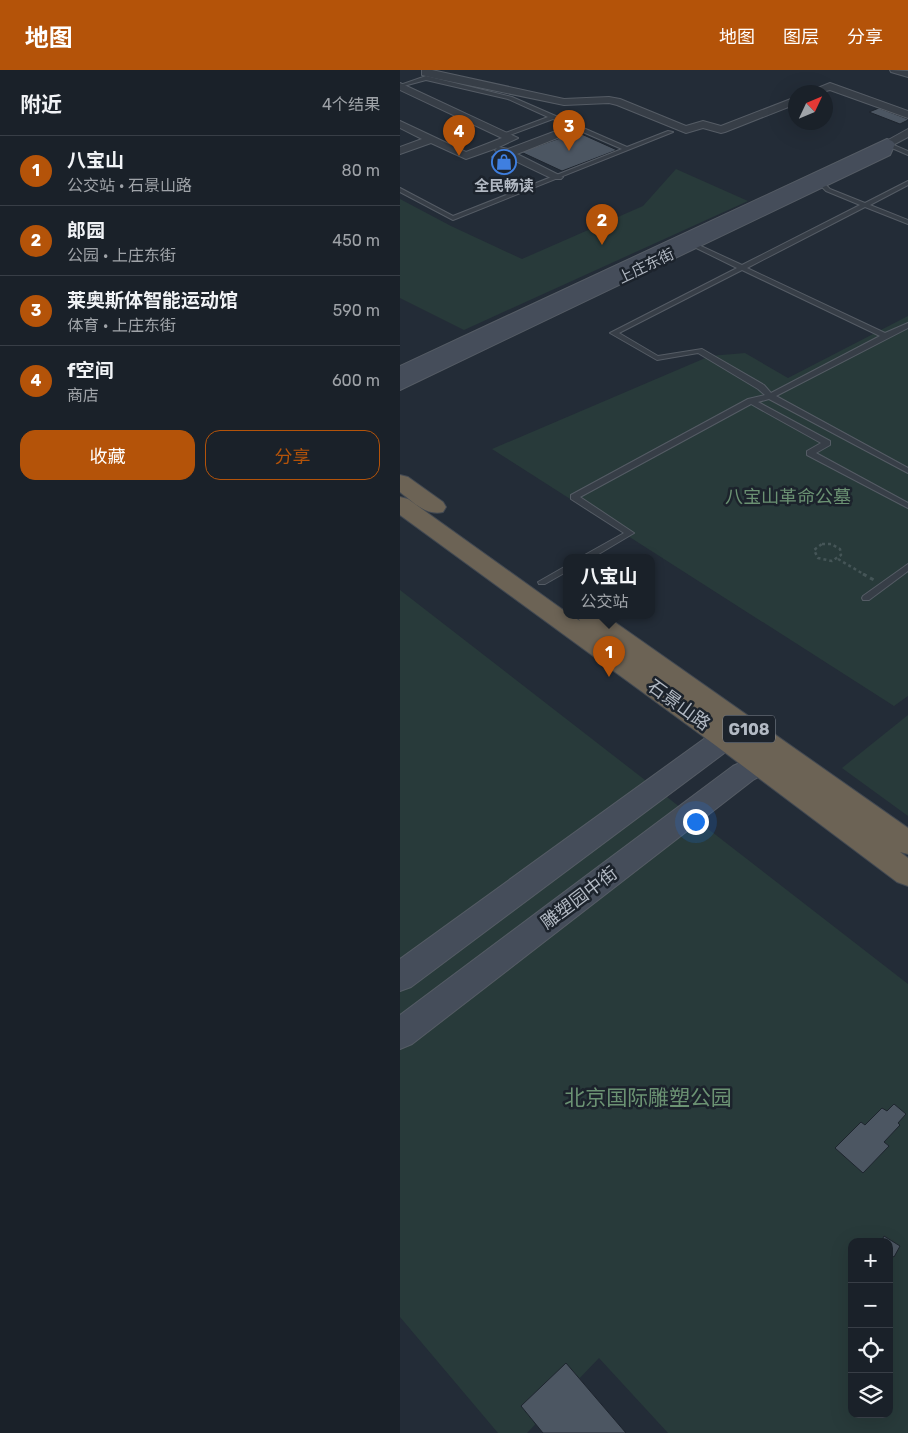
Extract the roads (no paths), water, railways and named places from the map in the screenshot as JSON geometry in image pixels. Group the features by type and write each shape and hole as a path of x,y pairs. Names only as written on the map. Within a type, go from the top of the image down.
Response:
{"highway":[{"path":"400,482 563,598"},
{"name":"石景山路","path":"400,504 725,738 908,874"},
{"name":"石景山路","path":"593,619 908,843"}],"main road":[{"name":"上庄东街","path":"400,374 884,152 887,144"},
{"name":"上庄东街","path":"400,384 887,144"},
{"path":"400,977 725,738"},
{"name":"雕塑园中街","path":"400,1034 744,773 759,764"}],"street":[{"path":"427,70 426,73 434,75 564,102 609,100 620,102 686,130 702,124 721,130 788,103"},
{"path":"895,70 908,74"},
{"path":"400,86 512,138 466,156 400,124"},
{"path":"833,87 908,115"},
{"path":"400,136 467,168 576,127"},
{"name":"上庄东街","path":"887,144 908,132"},
{"path":"400,151 432,139"},
{"path":"492,146 557,177"}],"lane":[{"path":"400,86 426,78 510,98 626,149"},
{"path":"505,135 553,117"},
{"path":"400,190 453,218 670,132"},
{"path":"887,144 908,153"},
{"path":"820,182 828,190 908,222"},
{"path":"908,183 614,333 658,358 699,351 761,387 770,396 908,471"},
{"path":"689,242 885,336"},
{"path":"593,554 630,533 574,497 751,401 770,396 908,325"},
{"path":"751,401 827,443 810,453 908,506"},
{"path":"866,598 908,567"},
{"path":"542,582 563,571"}],"place":[{"name":"莱奥斯体智能运动馆","path":"569,151"},
{"name":"f空间","path":"459,156"},
{"name":"全民畅读","path":"504,162"},
{"name":"郎园","path":"602,245"},
{"name":"八宝山","path":"609,677"}],"park label":[{"name":"八宝山革命公墓","path":"788,497"},
{"name":"北京国际雕塑公园","path":"648,1098"}]}
